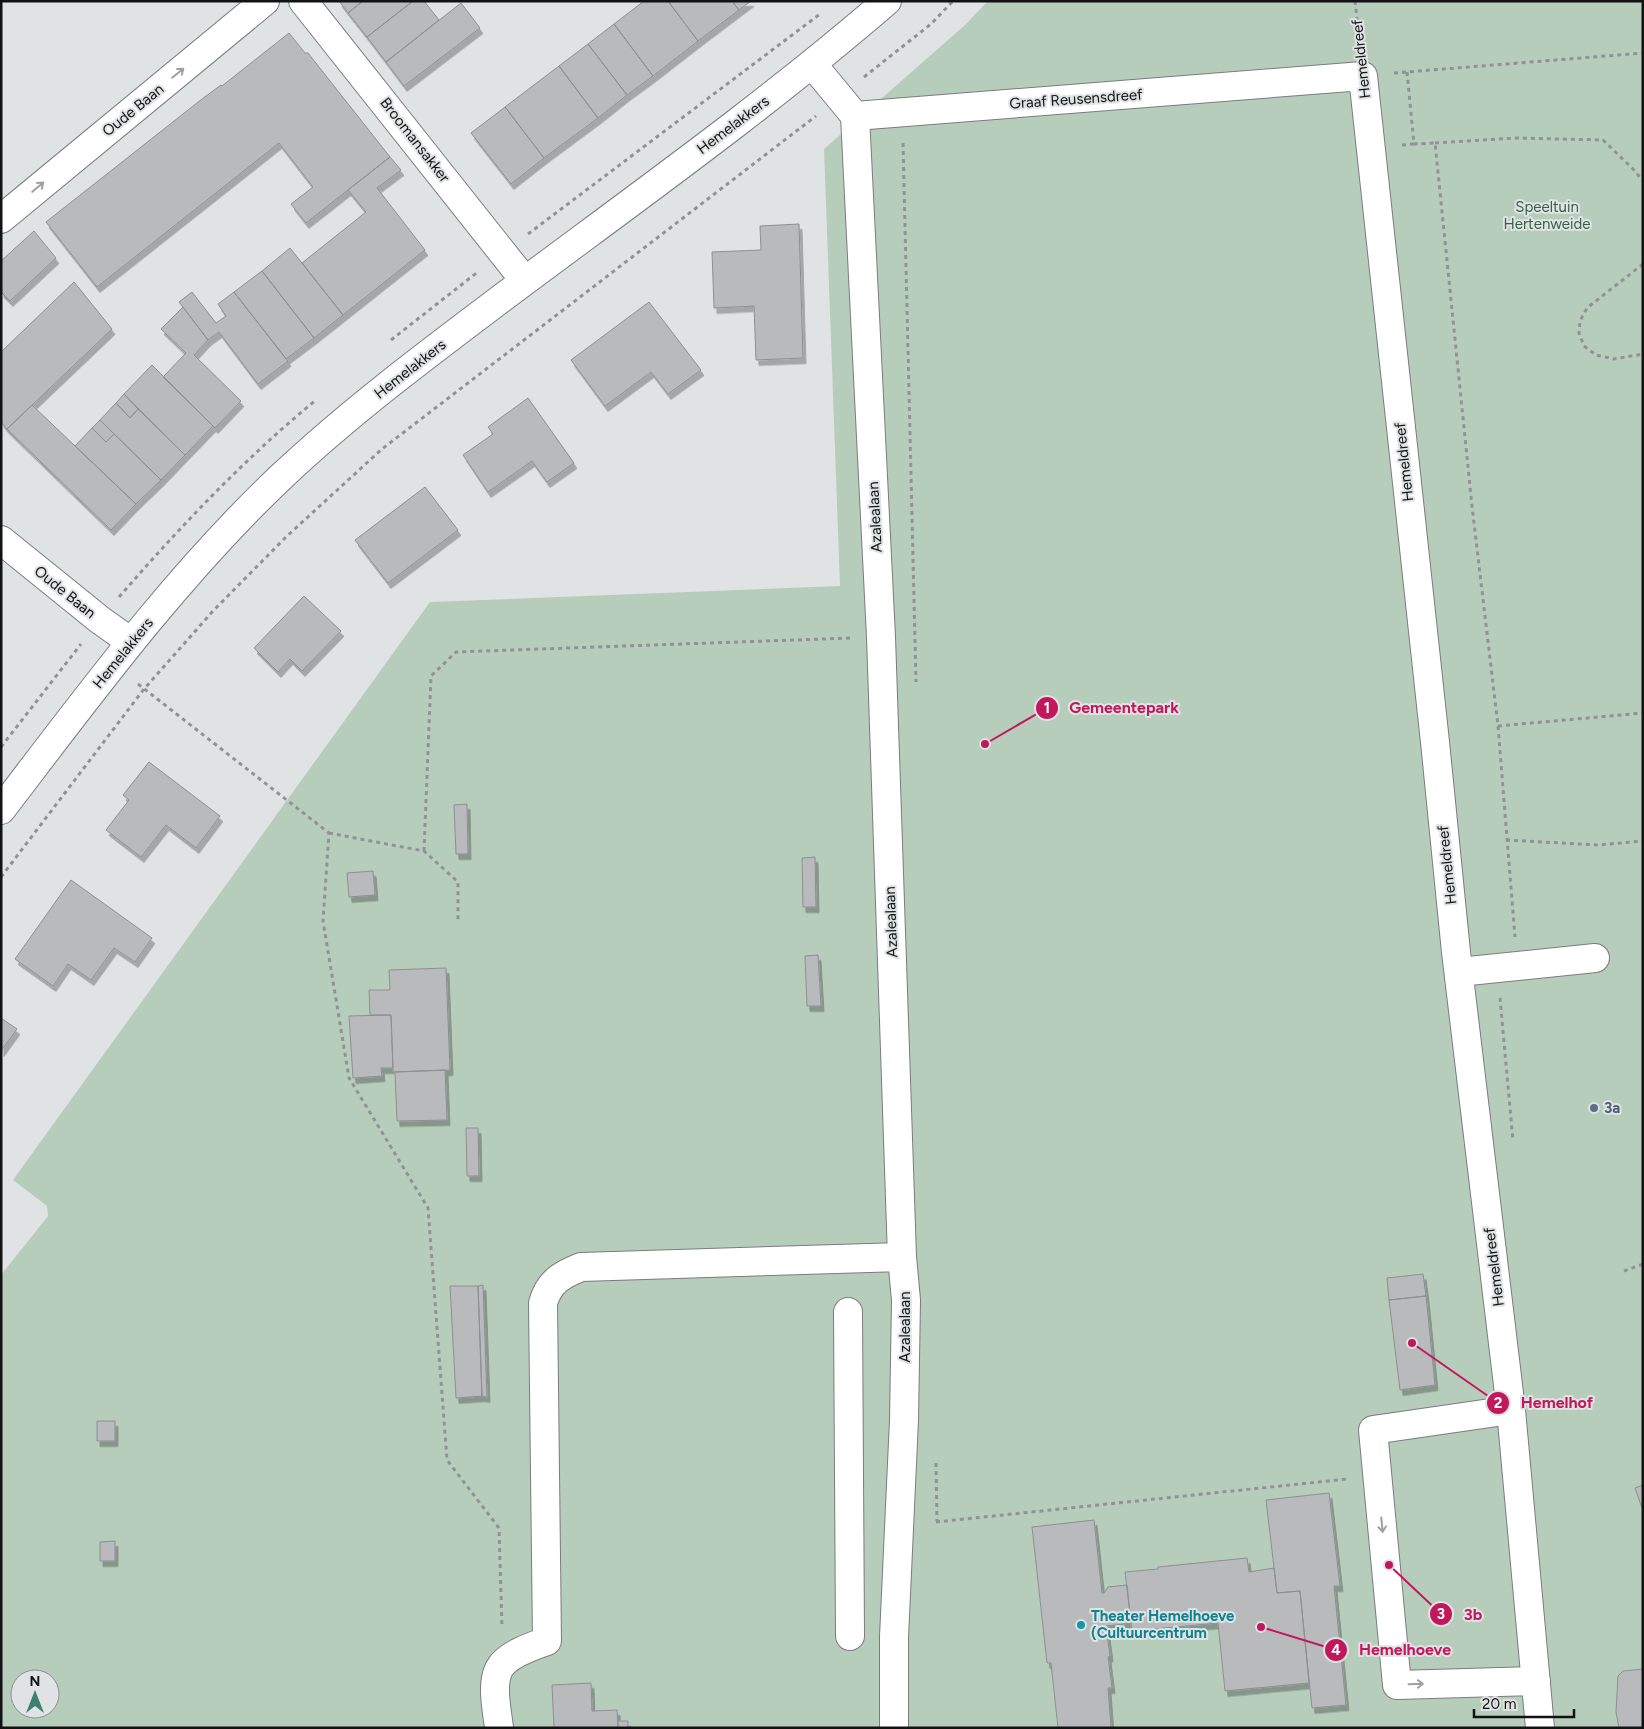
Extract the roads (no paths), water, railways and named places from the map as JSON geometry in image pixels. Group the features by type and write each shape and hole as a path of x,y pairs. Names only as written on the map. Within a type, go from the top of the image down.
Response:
{"street":[{"name":"Oude Baan","path":"1,219 265,1"},
{"name":"Broomansakker","path":"303,1 525,281"},
{"name":"Hemelakkers","path":"1,810 131,642 230,527 283,476 346,419 424,357 813,64 887,1"},
{"path":"813,64 847,106"},
{"name":"Graaf Reusensdreef","path":"847,106 1363,76"},
{"name":"Hemeldreef","path":"1363,76 1459,972 1510,1410 1540,1728"},
{"name":"Azalealaan","path":"847,106 881,637 902,1258 906,1300 904,1420 894,1637 894,1728"},
{"name":"Oude Baan","path":"1,540 100,620 131,642"},
{"path":"1459,972 1595,958"},
{"path":"498,1728 496,1684 500,1668 524,1649 547,1642 543,1303 546,1292 556,1280 566,1273 581,1267 902,1258"},
{"path":"848,1312 850,1636"},
{"path":"1510,1410 1373,1430 1397,1685 1536,1681"}],"place":[{"name":"Gemeentepark","path":"985,744"},
{"name":"3a","path":"1594,1108"},
{"name":"Hemelhof","path":"1412,1343"},
{"name":"3b","path":"1389,1565"},
{"name":"Theater Hemelhoeve (Cultuurcentrum","path":"1081,1625"},
{"name":"Hemelhoeve","path":"1261,1627"}],"park label":[{"name":"Speeltuin Hertenweide","path":"1547,216"}]}
